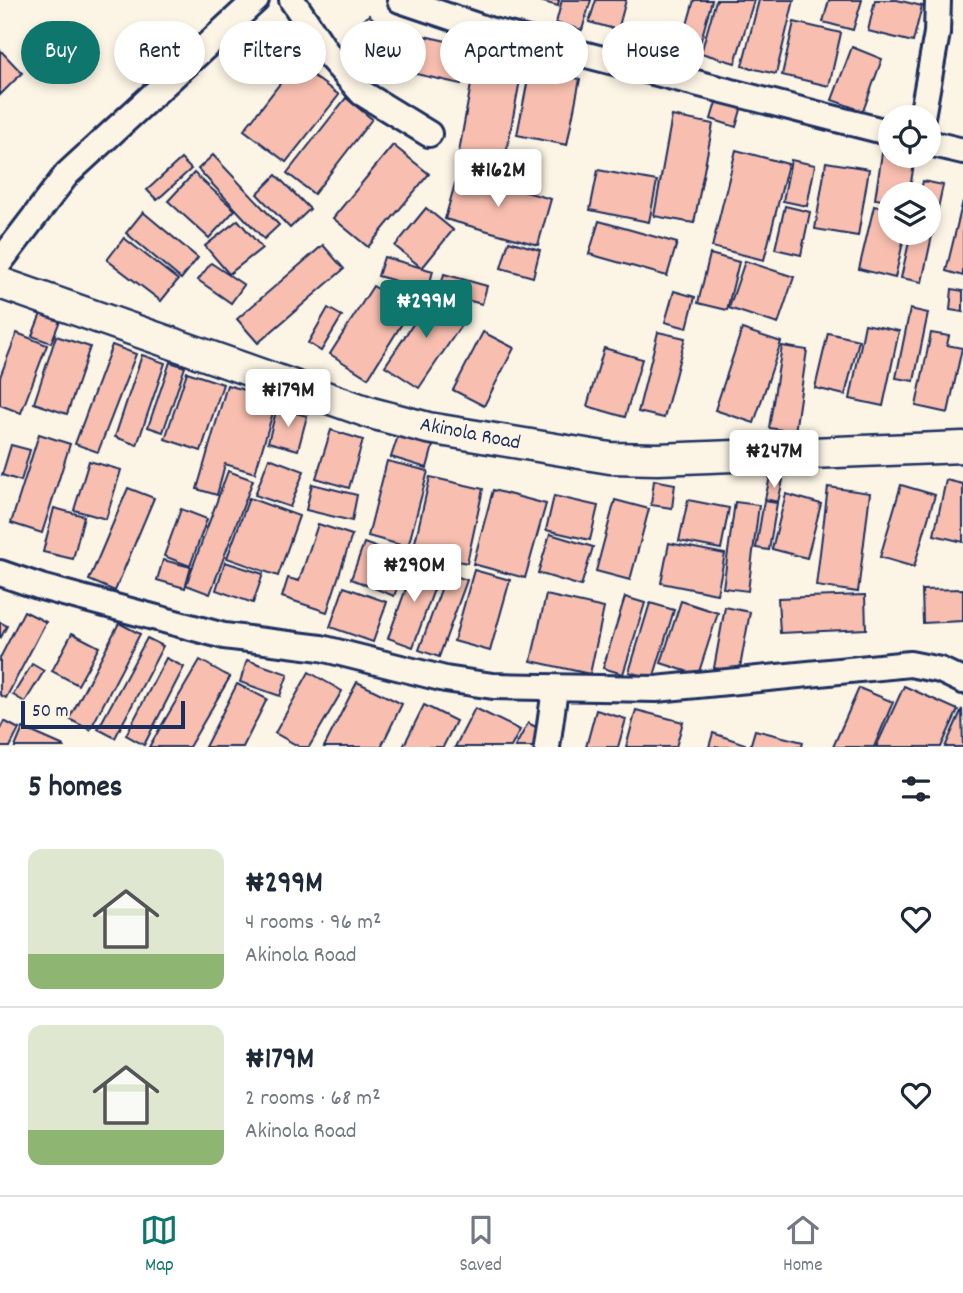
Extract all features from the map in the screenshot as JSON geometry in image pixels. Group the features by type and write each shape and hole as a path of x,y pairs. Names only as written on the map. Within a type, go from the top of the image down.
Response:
{"street":[{"path":"0,262 67,174 256,0"},
{"path":"292,0 329,56 362,93 429,134"},
{"path":"400,0 489,30 878,130"},
{"path":"924,105 937,33 938,0"},
{"path":"941,145 963,150"},
{"name":"Akinola Road","path":"0,283 371,413 428,428 577,455 658,460 963,447"},
{"path":"0,573 224,636 321,648 445,679 493,686 656,689 910,664 940,670 963,681"},
{"path":"547,747 555,689"}],"building":[{"path":"536,0 559,0 558,6"},
{"path":"562,0 591,0 585,21 557,21"},
{"path":"596,0 626,0 620,21 602,21 602,26 589,22"},
{"path":"694,0 712,0 704,29 704,21 688,21"},
{"path":"716,0 754,0 735,63 704,54 704,42"},
{"path":"759,0 794,0 776,74 742,66"},
{"path":"829,0 862,0 853,30 823,22"},
{"path":"875,0 897,0 922,6 913,42 868,31"},
{"path":"369,15 376,21 363,21"},
{"path":"794,22 841,33 829,86 782,75"},
{"path":"426,36 440,40 440,79 426,76"},
{"path":"852,47 882,59 863,111 832,100"},
{"path":"0,50 21,74 0,95"},
{"path":"280,84 324,84 339,95 286,162 244,130"},
{"path":"471,84 519,84 505,160 459,152"},
{"path":"527,84 579,84 567,145 517,135"},
{"path":"346,98 372,119 314,194 287,173"},
{"path":"717,99 742,106 736,127 711,119"},
{"path":"672,116 713,124 694,223 654,216"},
{"path":"393,145 429,174 368,247 333,218"},
{"path":"736,150 788,164 764,260 712,247"},
{"path":"213,155 279,225 264,239 198,169"},
{"path":"181,159 191,169 157,200 147,190"},
{"path":"791,160 815,165 807,206 783,201"},
{"path":"826,162 869,169 858,236 815,229"},
{"path":"880,168 913,168 911,182 878,182 878,199 875,199"},
{"path":"598,170 657,181 649,222 590,210"},
{"path":"194,173 235,210 209,238 168,201"},
{"path":"458,173 551,199 538,245 445,219"},
{"path":"276,175 310,209 290,228 257,194"},
{"path":"963,201 963,276 946,271"},
{"path":"785,206 810,212 801,255 775,249"},
{"path":"874,206 878,207 878,245 902,245 895,278 859,269"},
{"path":"426,208 453,230 422,268 395,246"},
{"path":"143,212 198,258 181,279 126,233"},
{"path":"238,220 262,248 229,274 205,246"},
{"path":"599,221 677,243 667,276 589,254"},
{"path":"124,238 178,280 161,301 107,260"},
{"path":"509,241 540,250 533,277 501,268"},
{"path":"323,245 344,269 258,343 237,319"},
{"path":"908,245 930,245 922,282 901,278"},
{"path":"710,254 739,262 727,310 698,303"},
{"path":"384,257 433,271 428,290 378,276"},
{"path":"745,261 794,277 778,324 729,308"},
{"path":"211,263 244,285 231,303 198,280"},
{"path":"444,274 487,286 482,304 439,293"},
{"path":"373,286 411,309 368,378 330,354"},
{"path":"952,289 963,291 963,312 950,310"},
{"path":"674,291 695,297 687,328 665,322"},
{"path":"434,293 468,315 419,388 385,366"},
{"path":"328,308 342,316 321,351 308,343"},
{"path":"910,309 928,313 914,381 896,378"},
{"path":"42,311 61,318 51,343 32,336"},
{"path":"865,324 899,331 883,406 850,399"},
{"path":"742,329 781,342 754,423 715,410"},
{"path":"483,332 514,348 484,406 453,390"},
{"path":"658,332 685,338 664,418 638,412"},
{"path":"17,333 47,345 21,413 0,405 0,377"},
{"path":"828,333 859,340 845,395 815,388"},
{"path":"931,333 949,336 947,345 962,348 948,413 916,406"},
{"path":"56,336 90,347 67,414 34,403"},
{"path":"112,345 136,354 98,452 75,444"},
{"path":"782,346 807,350 795,432 769,428"},
{"path":"604,348 642,359 625,417 587,406"},
{"path":"142,355 165,363 137,445 115,437"},
{"path":"170,362 185,367 163,432 148,427"},
{"path":"187,372 223,384 201,451 165,439"},
{"path":"227,385 277,399 255,473 225,464 217,495 197,489"},
{"path":"277,408 307,416 298,450 268,442"},
{"path":"331,430 363,440 349,488 316,478"},
{"path":"39,434 70,444 42,533 11,523"},
{"path":"398,436 433,446 427,468 391,457"},
{"path":"11,445 30,450 21,481 2,475"},
{"path":"269,458 304,471 290,507 255,495"},
{"path":"89,461 121,470 106,519 74,510"},
{"path":"387,461 428,471 408,547 368,536"},
{"path":"228,471 253,480 210,594 186,585"},
{"path":"430,477 483,489 467,563 413,551"},
{"path":"770,477 783,480 778,502 765,499"},
{"path":"654,480 675,484 672,508 651,505"},
{"path":"946,480 963,484 963,542 934,535"},
{"path":"312,484 357,495 352,521 306,510"},
{"path":"901,485 935,495 914,567 880,557"},
{"path":"828,487 870,493 858,592 816,586"},
{"path":"128,488 154,498 115,591 89,580"},
{"path":"493,490 546,504 525,578 473,564"},
{"path":"786,494 821,504 807,558 772,549"},
{"path":"554,496 598,506 590,540 546,530"},
{"path":"249,498 299,516 278,576 227,558"},
{"path":"615,500 649,509 630,580 596,571"},
{"path":"688,500 729,508 721,549 679,541"},
{"path":"764,501 777,503 769,550 756,548"},
{"path":"735,502 759,505 748,591 723,588"},
{"path":"54,508 84,516 73,559 43,552"},
{"path":"181,509 207,519 190,566 164,556"},
{"path":"318,524 352,535 327,612 282,597 288,578 299,581"},
{"path":"550,534 593,547 581,586 538,573"},
{"path":"364,543 408,559 394,596 351,579"},
{"path":"669,543 725,554 717,594 661,583"},
{"path":"163,560 191,567 185,588 157,580"},
{"path":"416,561 441,570 413,647 388,638"},
{"path":"225,562 263,574 253,603 216,590"},
{"path":"474,570 510,580 490,651 454,641"},
{"path":"447,573 467,580 439,657 419,650"},
{"path":"344,587 387,602 373,642 330,627"},
{"path":"963,589 963,621 923,623 922,590"},
{"path":"546,595 604,608 590,674 531,661"},
{"path":"865,595 866,629 780,633 778,598"},
{"path":"625,597 645,603 623,674 603,668"},
{"path":"681,601 718,613 698,675 661,663"},
{"path":"650,603 674,610 653,679 629,672"},
{"path":"725,607 750,612 739,673 714,668"},
{"path":"24,611 46,622 6,698 0,695 0,658"},
{"path":"0,622 7,626 0,639"},
{"path":"119,623 140,634 90,730 69,719"},
{"path":"72,633 99,647 78,685 52,671"},
{"path":"147,638 163,646 115,738 98,729"},
{"path":"166,658 184,667 144,745 126,735"},
{"path":"200,660 230,677 189,747 149,747"},
{"path":"247,660 288,674 280,696 240,682"},
{"path":"32,664 44,671 25,702 13,695"},
{"path":"309,672 342,691 309,747 300,747 275,733"},
{"path":"357,682 402,704 381,747 324,747"},
{"path":"237,684 267,699 243,747 205,747"},
{"path":"904,686 958,710 941,747 876,747"},
{"path":"859,688 893,702 874,747 833,747"},
{"path":"424,705 456,721 443,747 403,747"},
{"path":"475,708 520,730 511,747 455,747"},
{"path":"962,709 963,747 945,747"},
{"path":"596,710 626,719 618,747 586,747"},
{"path":"636,710 683,722 676,747 626,747"},
{"path":"4,721 19,729 10,747 0,747 0,729"},
{"path":"528,723 546,732 539,747 515,747"},
{"path":"23,728 64,746 64,747 15,747"},
{"path":"755,730 803,742 802,747 750,747"},
{"path":"713,733 745,744 744,747 709,747"}]}
